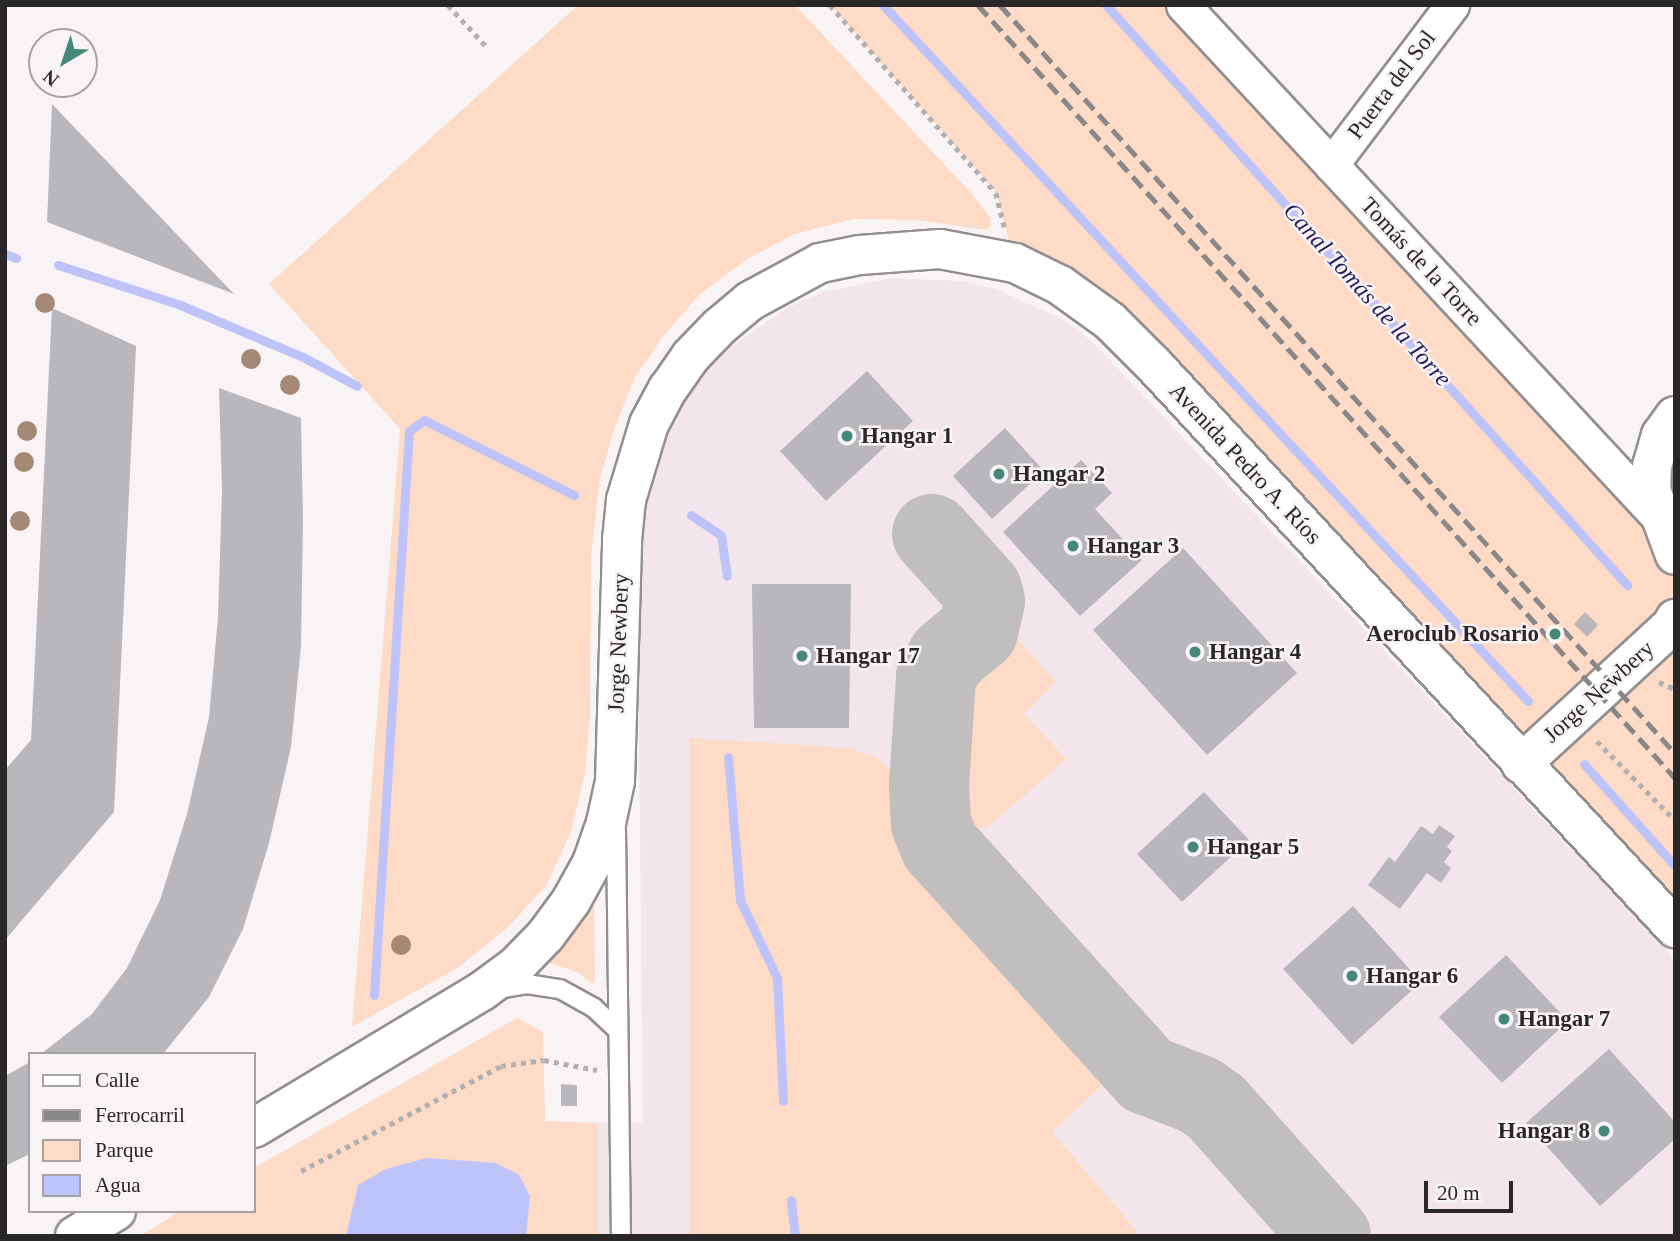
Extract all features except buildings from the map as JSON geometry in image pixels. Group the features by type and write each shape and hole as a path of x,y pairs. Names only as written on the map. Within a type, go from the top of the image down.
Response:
{"main road":[{"name":"Jorge Newbery","path":"256,1127 482,991 516,966 539,943 571,901 599,843 615,781 622,540 626,500 649,424 668,389 691,356 719,327 750,302 783,280 820,263 899,250 940,249 1015,263"},
{"name":"Avenida Pedro A. Ríos","path":"1015,263 1060,285 1110,321 1155,366 1675,928"},
{"path":"1675,416 1661,435 1652,466 1651,490 1667,527 1675,555"},
{"name":"Jorge Newbery","path":"1521,764 1675,619"},
{"path":"75,1236 113,1213"}],"street":[{"name":"Tomás de la Torre","path":"1183,5 1667,527"},
{"name":"Puerta del Sol","path":"1331,165 1452,5"}],"lane":[{"path":"615,781 621,1236"},
{"path":"482,991 527,984 560,989 594,1008 618,1030"}],"path":[{"path":"448,5 486,46"},
{"path":"830,5 996,192 1015,263"},
{"path":"1572,717 1675,820"},
{"path":"301,1171 501,1066 544,1060 583,1069 619,1071"}],"shaded area":[{"path":"891,278 963,281 998,290 1064,320 1093,342 1675,959 1675,1236 140,1236 178,1213 256,1213 256,1167 517,1018 543,1032 545,1121 643,1123 637,540 641,504 664,436 681,404 703,375 728,349 787,308 820,293"}],"green space":[{"path":"578,5 795,5 973,195 990,217 991,225 987,230 916,220 854,219 795,234 749,258 699,295 662,338 634,379 614,430 600,479 591,557 590,717 585,774 571,832 546,886 507,928 459,967 352,1027 400,429 269,284"},
{"path":"830,5 1183,5 1675,536 1675,928 1155,366 1015,263 996,192"},
{"path":"1012,633 1056,682 1024,714 1066,759 988,827 976,829 965,823 954,804 961,677"},
{"path":"689,738 849,748 877,758 893,773 904,788 906,824 911,843 1113,1075 1052,1132 1141,1236 690,1236"},
{"path":"594,897 595,981 592,984 579,973 545,961"},
{"path":"517,1018 543,1032 545,1121 598,1124 598,1236 140,1236 178,1213 256,1213 256,1167"}],"water":[{"path":"427,1158 496,1163 519,1175 530,1196 526,1236 346,1236 358,1185 386,1169"}],"waterway":[{"path":"883,5 1528,701"},
{"name":"Canal Tomás de la Torre","path":"1106,5 1627,585"},
{"path":"5,254 16,258"},
{"path":"58,265 178,304 303,357 357,386"},
{"path":"374,995 409,431 424,420 574,495"},
{"path":"691,515 721,535 727,576"},
{"path":"728,757 740,900 777,978 783,1101"},
{"path":"1584,764 1675,866"},
{"path":"791,1200 795,1236"}],"taxiway":[{"path":"932,534 982,590 985,601 978,631 947,657 936,677 929,785 931,824 940,846 1147,1075 1199,1095 1216,1107 1331,1236"}],"railway":[{"path":"978,5 1675,778"},
{"path":"1000,5 1675,753"}],"place":[{"name":"Hangar 1","path":"847,436"},
{"name":"Hangar 2","path":"999,474"},
{"name":"Hangar 3","path":"1073,546"},
{"name":"Aeroclub Rosario","path":"1555,634"},
{"name":"Hangar 4","path":"1195,652"},
{"name":"Hangar 17","path":"802,656"},
{"name":"Hangar 5","path":"1193,847"},
{"name":"Hangar 6","path":"1352,976"},
{"name":"Hangar 7","path":"1504,1019"},
{"name":"Hangar 8","path":"1604,1131"}]}
